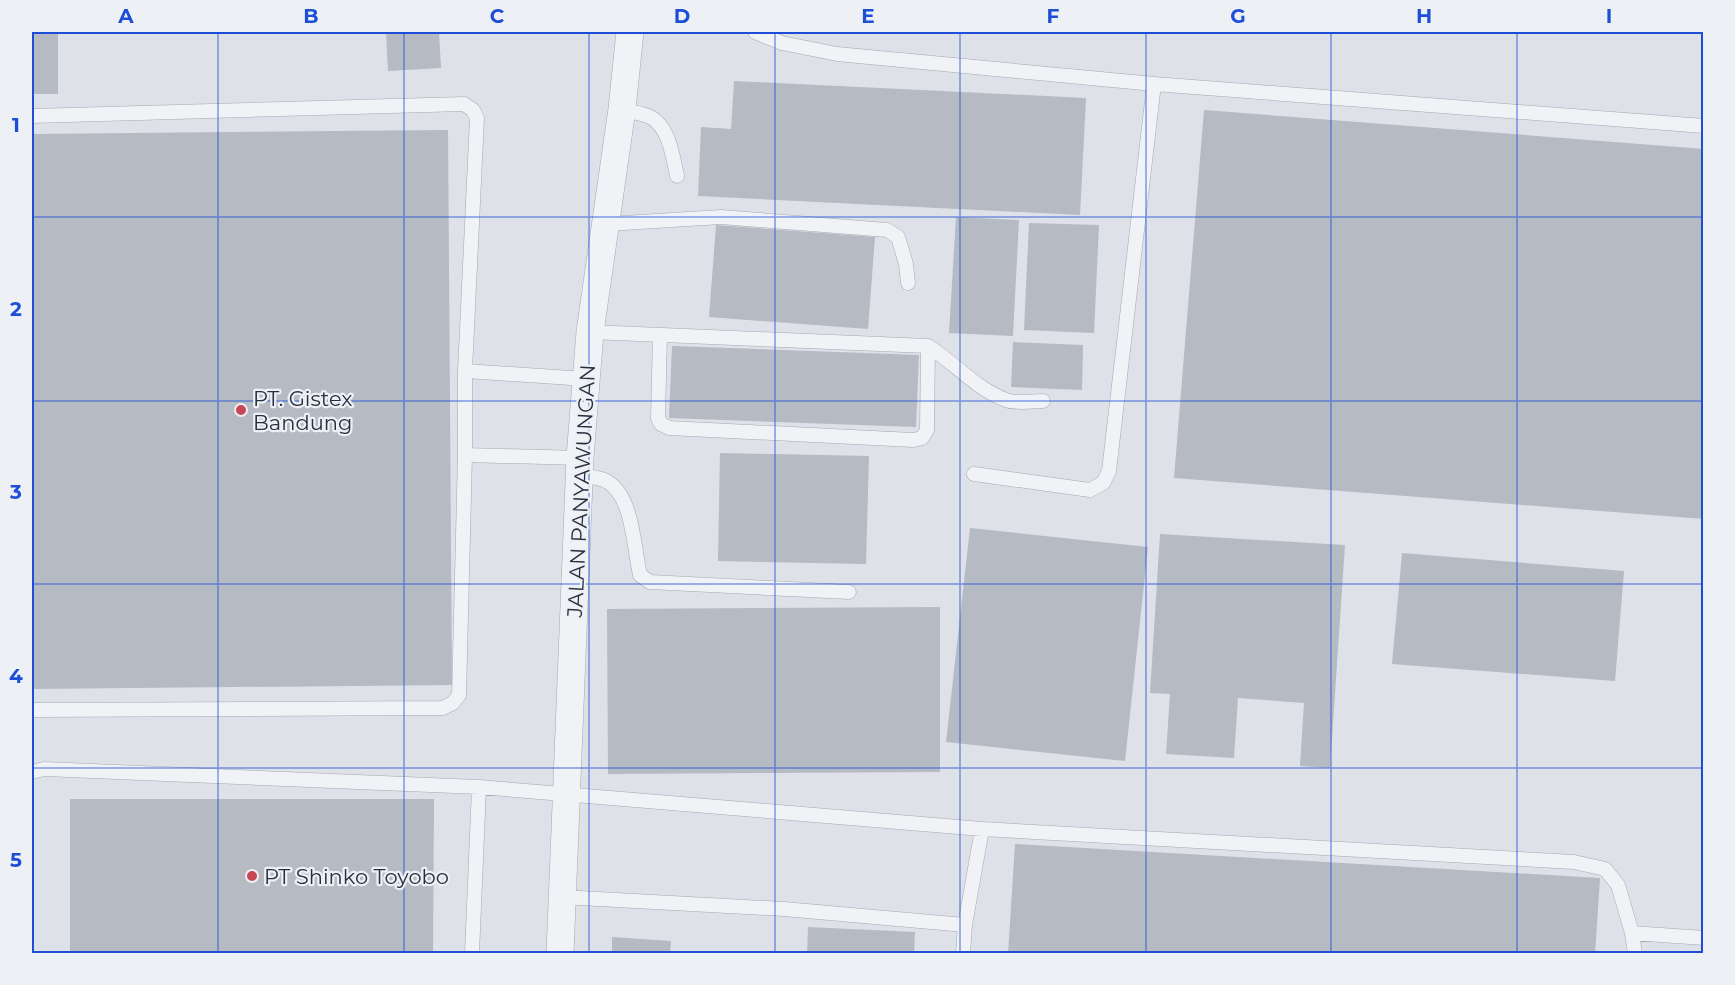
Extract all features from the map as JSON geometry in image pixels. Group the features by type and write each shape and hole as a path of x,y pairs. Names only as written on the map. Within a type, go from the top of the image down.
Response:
{"street":[{"name":"JALAN PANYAWUNGAN","path":"560,954 580,467 586,379 590,332 622,109 630,32"}],"lane":[{"path":"755,32 782,43 837,54 1154,84 1704,126"},
{"path":"974,474 1090,490 1103,483 1109,471 1154,84"},
{"path":"32,116 464,104 473,110 477,118 465,370 459,695 453,703 443,708 32,710"},
{"path":"622,109 651,117 662,130 672,151 677,176"},
{"path":"606,224 721,217 887,230 898,237 906,264 908,283"},
{"path":"590,332 928,346 946,357 963,375 1007,401 1043,401"},
{"path":"660,335 658,418 661,424 669,428 913,440 922,438 927,430 928,346"},
{"path":"465,370 586,379"},
{"path":"465,455 580,467 607,481 620,492 630,522 640,575 650,582 849,592"},
{"path":"32,772 44,769 479,787 982,829 1574,862 1605,869 1618,885 1632,933 1635,954"},
{"path":"472,954 479,787"},
{"path":"963,954 965,925 982,829"},
{"path":"561,897 784,909 965,925"},
{"path":"1632,933 1704,938"}],"building":[{"path":"32,32 58,32 58,94 32,94"},
{"path":"386,32 439,32 441,68 388,71"},
{"path":"734,81 1086,98 1080,215 698,196 701,127 731,129"},
{"path":"1204,110 1704,149 1704,519 1174,478"},
{"name":"PT. Gistex Bandung","path":"448,130 452,685 32,689 32,134"},
{"path":"956,217 1019,220 1013,336 949,333"},
{"path":"1029,223 1099,225 1094,333 1024,330"},
{"path":"716,225 875,237 868,329 709,317"},
{"path":"1013,342 1083,345 1082,390 1011,387"},
{"path":"672,346 919,355 916,427 669,418"},
{"path":"720,453 869,456 866,564 718,561"},
{"path":"970,528 1148,547 1125,761 946,742"},
{"path":"1160,534 1345,545 1330,768 1300,766 1304,703 1238,698 1234,758 1166,754 1170,694 1150,693"},
{"path":"1402,553 1624,571 1615,681 1392,664"},
{"path":"940,607 940,772 608,774 607,609"},
{"name":"PT Shinko Toyobo","path":"70,799 434,799 433,954 70,954"},
{"path":"1015,844 1600,878 1595,954 1008,954"},
{"path":"808,927 915,932 914,954 807,954"},
{"path":"612,937 671,941 670,954 612,954"}],"place":[{"name":"PT. Gistex Bandung","path":"241,410"},
{"name":"PT Shinko Toyobo","path":"252,876"}]}
